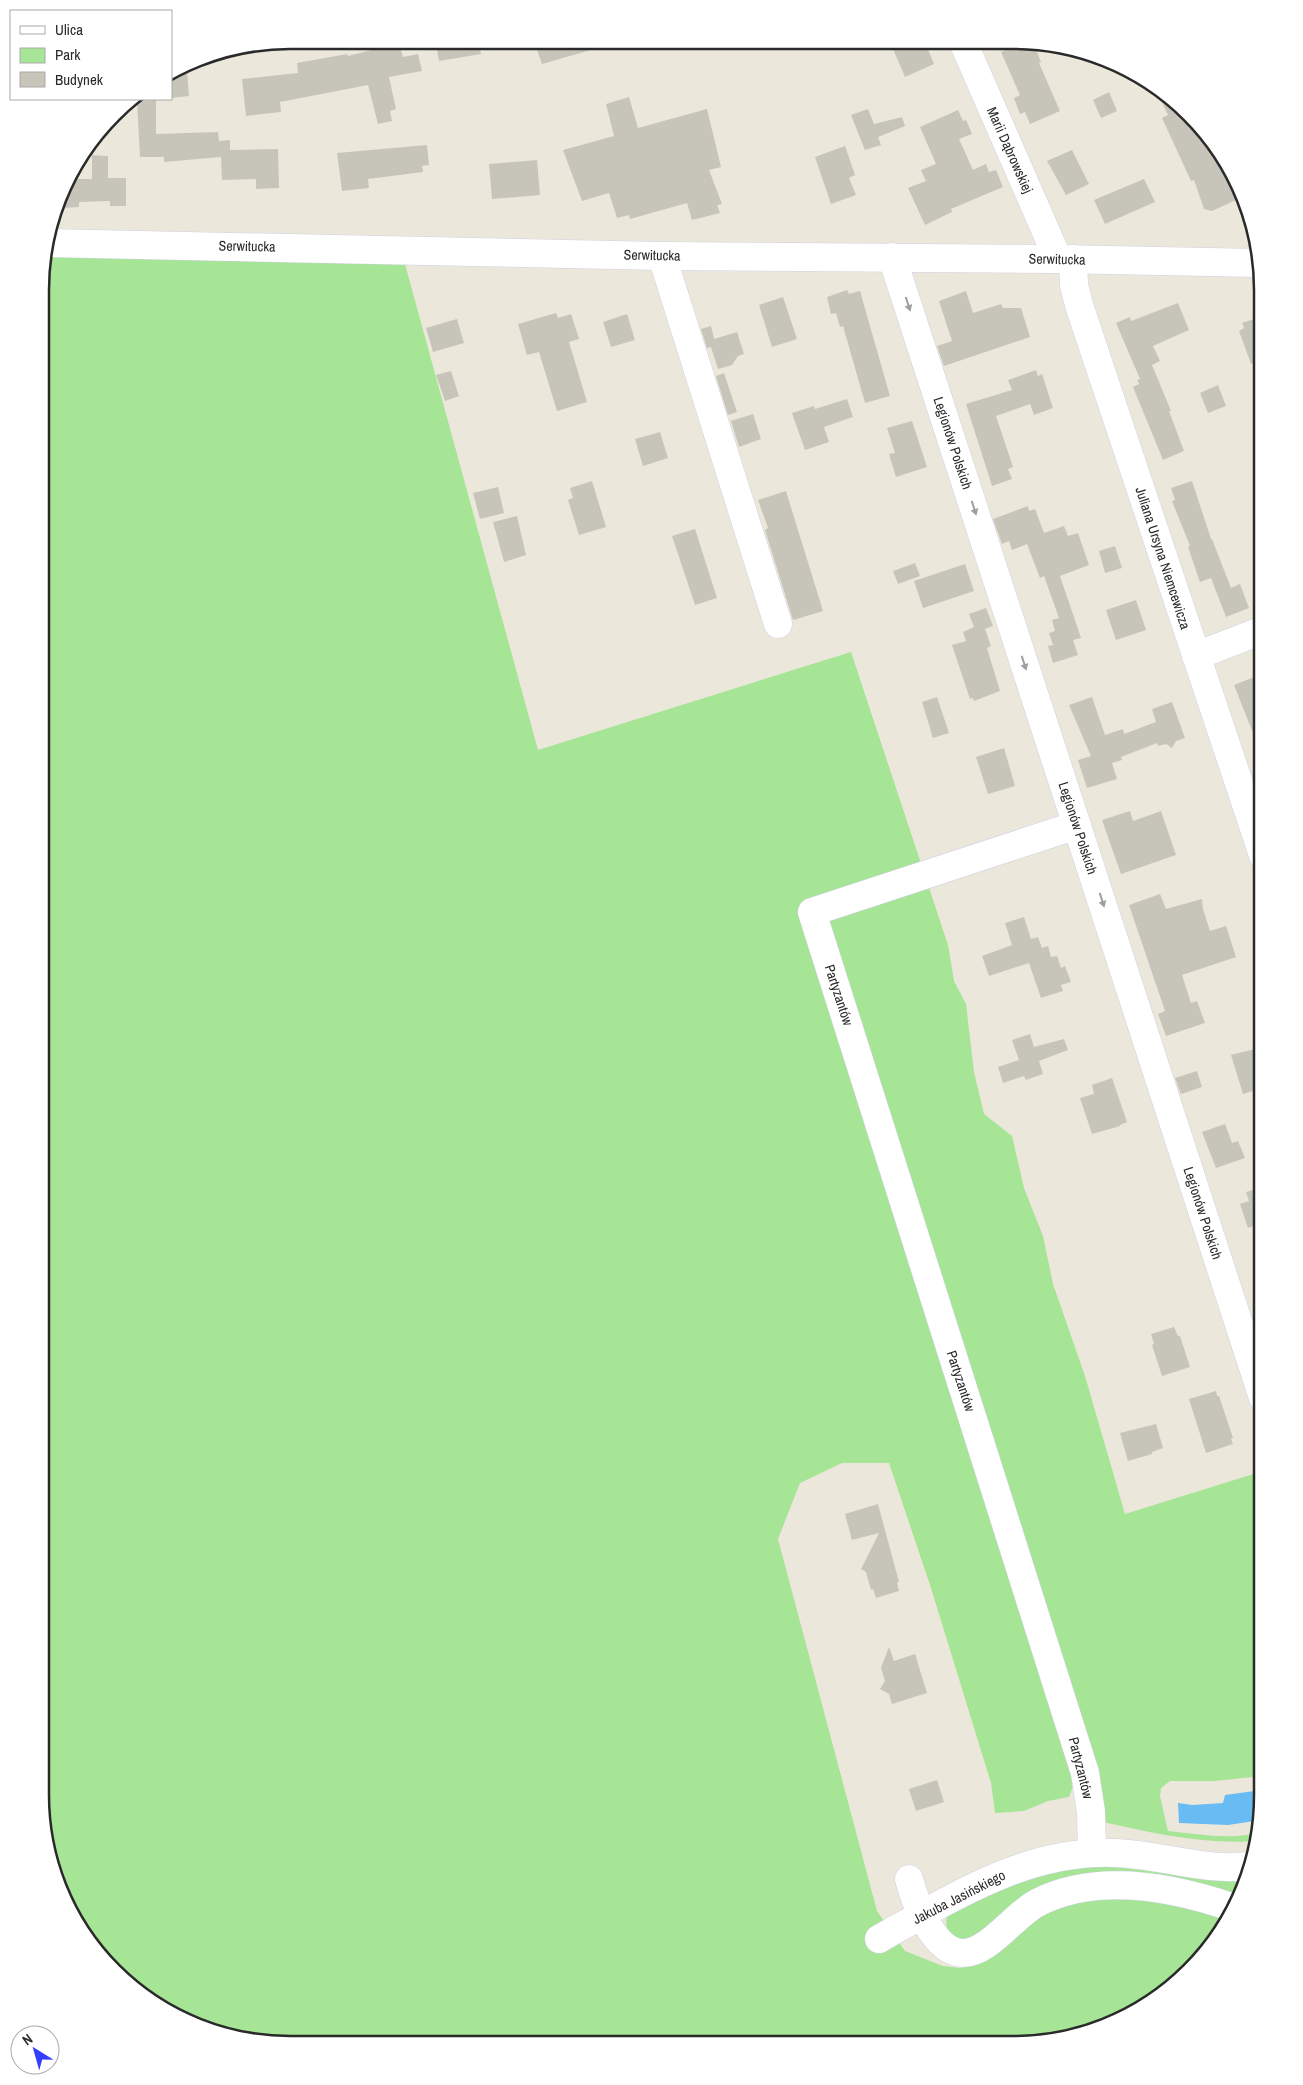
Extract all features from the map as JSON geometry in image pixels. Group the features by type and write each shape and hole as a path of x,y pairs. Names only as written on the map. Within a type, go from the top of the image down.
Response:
{"street":[{"name":"Marii Dąbrowskiej","path":"966,49 1065,259"},
{"name":"Serwitucka","path":"53,242 662,256 1065,259 1253,263"},
{"path":"662,256 778,624"},
{"name":"Legionów Polskich","path":"892,257 1254,1370"},
{"name":"Juliana Ursyna Niemcewicza","path":"1065,259 1254,827"},
{"path":"1196,656 1254,633"},
{"name":"Partyzantów","path":"1077,825 812,912 1085,1773 1091,1812 1092,1853"},
{"name":"Jakuba Jasińskiego","path":"879,1939 966,1890 1015,1869 1067,1856 1092,1853 1137,1855 1220,1867 1243,1866"},
{"path":"908,1879 922,1915 931,1930 944,1945 960,1953 972,1952 987,1944 1016,1917 1037,1903 1083,1888 1111,1886 1140,1887 1206,1898 1227,1906"}],"green space":[{"path":"52,253 405,264 538,750 851,652 948,945 954,981 966,1004 974,1072 984,1114 1012,1136 1024,1188 1043,1236 1053,1284 1085,1376 1125,1514 1254,1474 1254,1777 1215,1781 1170,1781 1161,1788 1160,1796 1168,1831 1224,1836 1251,1834 1250,1841 1237,1842 1199,1840 1103,1822 1075,1781 1069,1797 1048,1801 1024,1811 995,1813 991,1783 931,1588 889,1463 842,1463 800,1483 778,1539 877,1911 905,1951 943,1966 960,1968 981,1962 1044,1914 1071,1902 1108,1896 1215,1909 1222,1916 1204,1942 1184,1966 1147,1996 1120,2011 1091,2023 1060,2032 1029,2036 274,2036 227,2028 198,2018 169,2004 119,1966 89,1929 74,1902 62,1873 53,1842 49,1811 49,274"},
{"path":"1085,1866 1120,1866 1212,1879 1239,1880 1232,1896 1133,1879 969,1940 950,1934 946,1921 947,1915 1020,1879"}],"water":[{"path":"1254,1791 1253,1821 1228,1825 1179,1823 1178,1803 1192,1805 1223,1803 1225,1795"}],"building":[{"path":"375,49 401,49 403,57 418,54 422,71 389,77 396,109 390,111 392,121 378,124 368,85 280,102 281,112 246,116 242,79 298,73 297,63 347,54 348,56"},
{"path":"437,49 480,49 481,54 439,61"},
{"path":"537,49 594,49 542,64"},
{"path":"893,49 928,49 934,64 905,77"},
{"path":"1008,49 1036,50 1041,62 1039,63 1060,111 1030,124 1025,112 1020,114 1014,98 1020,95 1001,52"},
{"path":"187,72 189,96 172,98 172,80"},
{"path":"1109,92 1117,111 1101,118 1093,100"},
{"path":"629,97 638,128 707,109 721,167 709,170 722,204 717,205 720,213 692,220 687,203 630,219 629,215 617,218 609,193 582,201 563,150 614,136 606,104"},
{"path":"156,100 156,134 218,132 219,141 230,140 230,150 278,149 279,188 256,189 256,179 222,180 221,157 164,162 164,157 140,157 137,104 141,101"},
{"path":"1161,100 1184,119 1214,156 1237,200 1212,211 1204,209 1194,180 1191,181 1162,118 1168,115"},
{"path":"868,109 874,124 902,117 905,126 878,137 881,145 865,150 851,115"},
{"path":"958,110 963,121 966,120 972,134 959,139 973,170 986,164 989,172 996,170 1003,187 951,209 952,212 925,225 908,188 926,181 921,170 936,164 920,127"},
{"path":"427,145 429,165 422,166 423,172 368,179 369,188 342,191 337,153"},
{"path":"845,146 855,175 849,178 856,195 831,204 815,157"},
{"path":"1072,150 1089,184 1066,195 1047,161"},
{"path":"92,155 108,156 108,178 126,178 126,206 110,206 110,201 79,202 79,207 63,208 76,179 92,179"},
{"path":"537,160 540,195 492,199 489,164"},
{"path":"1144,179 1155,202 1105,224 1094,200"},
{"path":"847,290 849,294 860,291 890,396 865,403 843,326 840,327 836,313 831,314 827,297"},
{"path":"966,291 973,313 1001,304 1003,308 1021,308 1030,337 944,366 937,346 952,341 939,301"},
{"path":"783,297 797,339 772,347 759,305"},
{"path":"1178,303 1189,330 1153,346 1160,361 1152,365 1171,411 1169,411 1184,451 1163,460 1133,387 1139,384 1137,380 1140,379 1116,323 1130,317 1131,321"},
{"path":"556,313 558,318 571,314 579,339 569,342 587,402 557,411 539,352 527,355 518,324"},
{"path":"627,314 635,340 611,347 603,322"},
{"path":"457,319 464,343 433,352 426,328"},
{"path":"1254,319 1254,363 1251,364 1239,331 1244,328 1242,323"},
{"path":"711,326 714,339 737,332 744,354 738,356 732,365 718,369 711,347 707,348 701,329"},
{"path":"1036,370 1038,376 1042,374 1053,408 1034,415 1030,404 996,416 1013,467 1008,469 1012,479 992,486 966,404 1012,390 1008,380"},
{"path":"451,371 459,396 445,401 436,375"},
{"path":"724,373 737,412 728,415 716,376"},
{"path":"1218,385 1226,406 1208,413 1200,393"},
{"path":"847,399 853,417 824,427 829,442 805,450 792,413 814,406 815,409"},
{"path":"753,414 761,439 739,447 731,421"},
{"path":"912,421 927,467 896,477 889,454 895,453 887,428"},
{"path":"660,432 668,458 643,466 635,439"},
{"path":"592,481 606,527 579,535 568,500 573,498 570,488"},
{"path":"1192,481 1211,539 1231,588 1240,584 1249,608 1226,617 1211,578 1200,582 1188,547 1190,546 1172,501 1175,500 1171,488"},
{"path":"498,487 504,513 480,519 473,493"},
{"path":"786,491 823,611 793,620 765,530 768,528 758,500"},
{"path":"1028,506 1029,511 1035,509 1044,533 1064,526 1068,536 1078,533 1089,565 1060,576 1081,638 1073,640 1078,655 1053,663 1048,646 1053,645 1049,633 1055,631 1052,620 1059,618 1044,576 1040,578 1027,544 1012,550 1009,541 1002,544 993,519"},
{"path":"517,516 526,555 504,562 493,522"},
{"path":"695,529 717,598 695,605 672,536"},
{"path":"1115,546 1122,568 1105,573 1099,551"},
{"path":"915,563 920,576 898,584 893,571"},
{"path":"965,564 974,591 923,608 914,581"},
{"path":"1136,600 1146,630 1116,640 1106,610"},
{"path":"986,608 993,626 985,629 991,646 987,648 1000,691 974,701 973,698 970,699 952,645 966,641 963,632 974,627 969,614"},
{"path":"1254,677 1254,736 1234,685"},
{"path":"937,697 949,733 933,738 922,702"},
{"path":"1092,697 1105,735 1123,729 1124,734 1156,722 1152,709 1172,702 1185,738 1176,741 1172,748 1166,744 1158,746 1157,743 1121,757 1122,760 1112,763 1117,779 1087,788 1078,760 1091,756 1069,705"},
{"path":"1004,748 1015,786 988,794 976,757"},
{"path":"1130,811 1133,821 1161,811 1176,855 1121,874 1102,820"},
{"path":"1160,894 1166,909 1202,899 1210,931 1226,926 1236,957 1182,975 1191,1003 1197,1001 1205,1023 1166,1036 1158,1014 1165,1011 1129,905"},
{"path":"1024,917 1031,939 1038,937 1042,948 1048,946 1051,957 1057,956 1061,968 1065,966 1071,982 1061,985 1063,991 1041,998 1029,963 989,976 982,956 1012,945 1005,923"},
{"path":"1030,1034 1034,1047 1064,1039 1068,1050 1039,1061 1043,1074 1026,1080 1024,1076 1003,1083 998,1067 1019,1060 1012,1040"},
{"path":"1254,1049 1254,1091 1243,1094 1231,1055"},
{"path":"1197,1071 1202,1087 1181,1094 1175,1078"},
{"path":"1112,1078 1127,1122 1120,1126 1092,1134 1080,1098 1094,1094 1092,1085"},
{"path":"1225,1124 1232,1143 1238,1141 1245,1158 1216,1168 1202,1132"},
{"path":"1254,1190 1254,1226 1248,1228 1240,1204 1249,1201 1246,1192"},
{"path":"1174,1327 1178,1336 1180,1336 1190,1367 1162,1376 1152,1345 1154,1344 1151,1334"},
{"path":"1216,1391 1233,1438 1231,1439 1233,1444 1206,1453 1189,1399"},
{"path":"1156,1424 1163,1448 1152,1452 1152,1454 1128,1461 1120,1433"},
{"path":"878,1504 899,1582 897,1582 899,1591 876,1598 873,1589 871,1590 866,1572 861,1569 879,1533 852,1540 845,1514"},
{"path":"889,1647 894,1661 915,1654 927,1693 892,1704 889,1694 880,1689 885,1681 881,1668"},
{"path":"937,1780 944,1802 916,1811 909,1789"}]}
